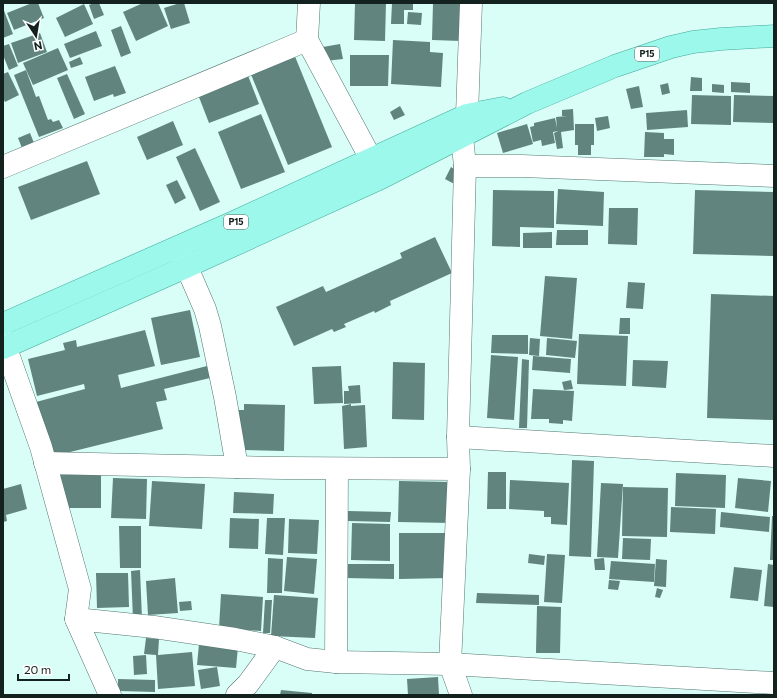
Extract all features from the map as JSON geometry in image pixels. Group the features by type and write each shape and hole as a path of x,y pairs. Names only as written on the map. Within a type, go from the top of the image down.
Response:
{"main road":[{"name":"P15","path":"4,345 186,267 381,178 528,102 615,66 671,47 721,39 774,36"},
{"name":"P15","path":"3,324 178,247 467,115 528,102"}],"street":[{"path":"309,3 308,40 371,160"},
{"path":"461,695 450,664 459,469 458,437 465,166 462,137 467,115 471,3"},
{"path":"3,168 308,40"},
{"path":"465,166 522,166 774,176"},
{"path":"178,247 205,308 210,326 225,397 237,467"},
{"path":"4,345 34,426 80,589 76,619 110,695"},
{"path":"458,437 774,456"},
{"path":"45,463 337,469 459,469"},
{"path":"336,662 337,469"},
{"path":"76,619 221,636 275,647 307,659 336,662 450,664 774,682"},
{"path":"237,695 248,684 275,647"}],"building":[{"path":"32,3 38,3 44,18 14,30 7,13"},
{"path":"99,3 104,15 94,19 89,5"},
{"path":"143,3 158,3 168,26 136,41 123,12"},
{"path":"184,3 190,23 171,29 164,8"},
{"path":"355,3 386,3 385,41 354,40"},
{"path":"392,3 413,3 413,10 404,10 404,24 391,24"},
{"path":"433,3 462,3 461,41 432,40"},
{"path":"84,4 93,24 65,37 56,18"},
{"path":"3,8 13,34 3,38"},
{"path":"408,12 422,13 421,25 407,24"},
{"path":"121,26 131,53 121,57 111,30"},
{"path":"96,31 102,46 70,58 64,44"},
{"path":"40,33 47,52 18,63 11,43"},
{"path":"393,40 430,42 430,52 443,53 441,87 391,84"},
{"path":"9,44 18,66 9,70 3,55 3,46"},
{"path":"340,44 343,59 325,61 323,47"},
{"path":"58,48 68,70 33,85 23,63"},
{"path":"294,54 332,147 288,165 250,72"},
{"path":"350,55 389,55 388,86 350,86"},
{"path":"80,57 83,64 71,68 69,62"},
{"path":"115,66 126,93 114,97 113,94 94,101 85,77"},
{"path":"26,70 36,97 39,96 48,120 51,119 53,122 59,120 63,128 39,137 14,75"},
{"path":"8,72 19,95 5,102 3,98 3,74"},
{"path":"247,73 259,104 209,123 197,92"},
{"path":"67,74 85,114 74,119 57,78"},
{"path":"691,77 702,78 702,91 690,91"},
{"path":"731,82 750,83 750,93 731,92"},
{"path":"668,83 670,93 662,95 660,85"},
{"path":"712,84 724,85 724,93 712,92"},
{"path":"639,86 643,107 631,109 626,89"},
{"path":"692,95 731,96 731,125 691,124"},
{"path":"734,95 774,96 774,123 733,122"},
{"path":"400,106 405,115 394,120 390,112"},
{"path":"573,109 574,130 561,132 563,148 557,149 554,133 558,131 553,132 555,143 542,146 541,140 533,142 530,127 534,126 534,123 555,118 557,128 556,117 567,116 562,116 562,110"},
{"path":"687,110 688,127 647,130 646,113"},
{"path":"261,114 285,172 241,189 218,132"},
{"path":"608,116 610,128 597,131 595,118"},
{"path":"173,121 183,145 147,160 137,137"},
{"path":"527,124 533,144 503,153 497,133"},
{"path":"575,124 594,124 594,145 591,145 591,155 578,155 578,145 575,145"},
{"path":"645,132 664,133 664,139 674,139 674,155 664,154 664,157 644,157"},
{"path":"30,133 34,143 22,148 18,138"},
{"path":"195,148 220,202 200,211 176,157"},
{"path":"87,161 100,194 31,220 18,187"},
{"path":"451,167 464,175 458,186 445,179"},
{"path":"177,180 186,198 175,204 166,185"},
{"path":"558,189 604,192 603,226 556,224"},
{"path":"493,190 554,191 554,228 520,227 520,247 492,246"},
{"path":"695,190 774,192 774,256 693,254"},
{"path":"609,208 638,208 637,245 608,244"},
{"path":"557,230 588,230 588,245 556,245"},
{"path":"552,232 552,248 523,248 523,233"},
{"path":"435,237 452,273 390,301 391,305 375,313 374,311 344,324 346,327 334,332 332,329 294,346 276,307 323,286 326,292 402,258 400,253"},
{"path":"545,276 577,278 572,339 540,336"},
{"path":"628,282 645,283 643,309 626,308"},
{"path":"711,294 774,296 774,420 707,418"},
{"path":"190,310 200,357 161,365 151,318"},
{"path":"620,318 630,318 630,334 619,334"},
{"path":"145,330 155,366 118,375 121,388 207,366 210,378 164,389 167,400 156,402 163,429 50,457 36,402 85,389 84,384 37,396 28,359 65,350 63,343 76,340 77,347"},
{"path":"579,334 628,336 626,386 577,384"},
{"path":"492,335 528,335 528,354 491,353"},
{"path":"530,338 540,339 539,356 529,355"},
{"path":"547,338 577,341 575,358 546,355"},
{"path":"491,355 518,357 514,420 487,418"},
{"path":"533,356 571,359 570,373 532,370"},
{"path":"522,359 529,360 527,428 519,428"},
{"path":"633,360 668,361 666,388 632,386"},
{"path":"393,362 425,363 424,420 392,419"},
{"path":"341,366 343,403 314,404 312,367"},
{"path":"571,380 573,389 564,390 562,382"},
{"path":"360,385 361,403 344,404 344,391 349,391 348,386"},
{"path":"533,389 574,391 572,421 563,420 563,424 549,423 549,419 531,419"},
{"path":"244,404 285,405 284,451 243,450 233,410 244,410"},
{"path":"351,404 351,406 365,405 367,447 344,449 342,406"},
{"path":"572,460 594,461 591,557 569,556"},
{"path":"488,472 506,472 506,509 487,509"},
{"path":"676,473 726,475 725,508 675,506"},
{"path":"60,475 101,475 101,508 60,508"},
{"path":"113,478 147,479 146,519 111,518"},
{"path":"738,478 771,481 768,512 735,508"},
{"path":"510,480 569,483 567,525 551,524 551,517 544,517 544,511 509,509"},
{"path":"152,481 205,484 202,529 149,526"},
{"path":"399,481 452,482 451,523 398,522"},
{"path":"601,483 623,484 618,558 597,557"},
{"path":"21,484 27,509 6,515 7,521 3,522 3,489"},
{"path":"623,487 668,488 667,537 622,536"},
{"path":"234,492 274,494 273,514 233,513"},
{"path":"671,507 716,509 715,534 670,532"},
{"path":"348,511 391,512 390,522 348,521"},
{"path":"721,512 770,517 769,532 720,527"},
{"path":"772,516 774,516 774,560 770,560"},
{"path":"230,518 259,519 258,549 229,548"},
{"path":"267,518 285,518 283,555 265,554"},
{"path":"289,519 319,520 317,554 288,553"},
{"path":"352,523 390,524 390,561 351,560"},
{"path":"119,526 141,526 141,568 120,568"},
{"path":"399,533 448,533 449,578 399,579"},
{"path":"623,538 651,539 650,560 622,559"},
{"path":"529,554 545,556 544,565 528,563"},
{"path":"547,554 565,555 562,603 544,602"},
{"path":"287,557 317,559 314,594 284,591"},
{"path":"268,558 283,559 282,593 267,593"},
{"path":"604,558 605,570 595,570 594,559"},
{"path":"656,559 667,560 666,587 654,586"},
{"path":"611,561 655,564 654,582 609,579"},
{"path":"345,564 394,564 394,579 345,578"},
{"path":"768,564 774,565 774,607 764,606"},
{"path":"734,567 762,570 758,601 730,598"},
{"path":"140,570 142,619 133,619 131,571"},
{"path":"96,573 128,573 129,607 97,608"},
{"path":"175,578 178,613 148,615 146,581"},
{"path":"609,580 620,581 618,590 608,589"},
{"path":"657,588 663,590 660,598 655,597"},
{"path":"477,593 539,595 539,605 476,603"},
{"path":"221,594 263,597 261,631 219,628"},
{"path":"274,595 318,598 315,638 271,636"},
{"path":"265,600 272,600 270,633 263,633"},
{"path":"191,601 192,610 180,611 179,602"},
{"path":"537,606 561,607 560,653 536,653"},
{"path":"146,638 159,639 158,655 192,652 195,686 158,689 156,655 144,654"},
{"path":"199,644 238,647 236,668 197,665"},
{"path":"146,655 147,674 134,675 133,656"},
{"path":"217,667 220,686 201,689 198,670"},
{"path":"438,677 439,695 408,695 407,679"},
{"path":"118,679 155,680 155,692 118,691"},
{"path":"281,690 312,693 312,695 280,695"}]}
